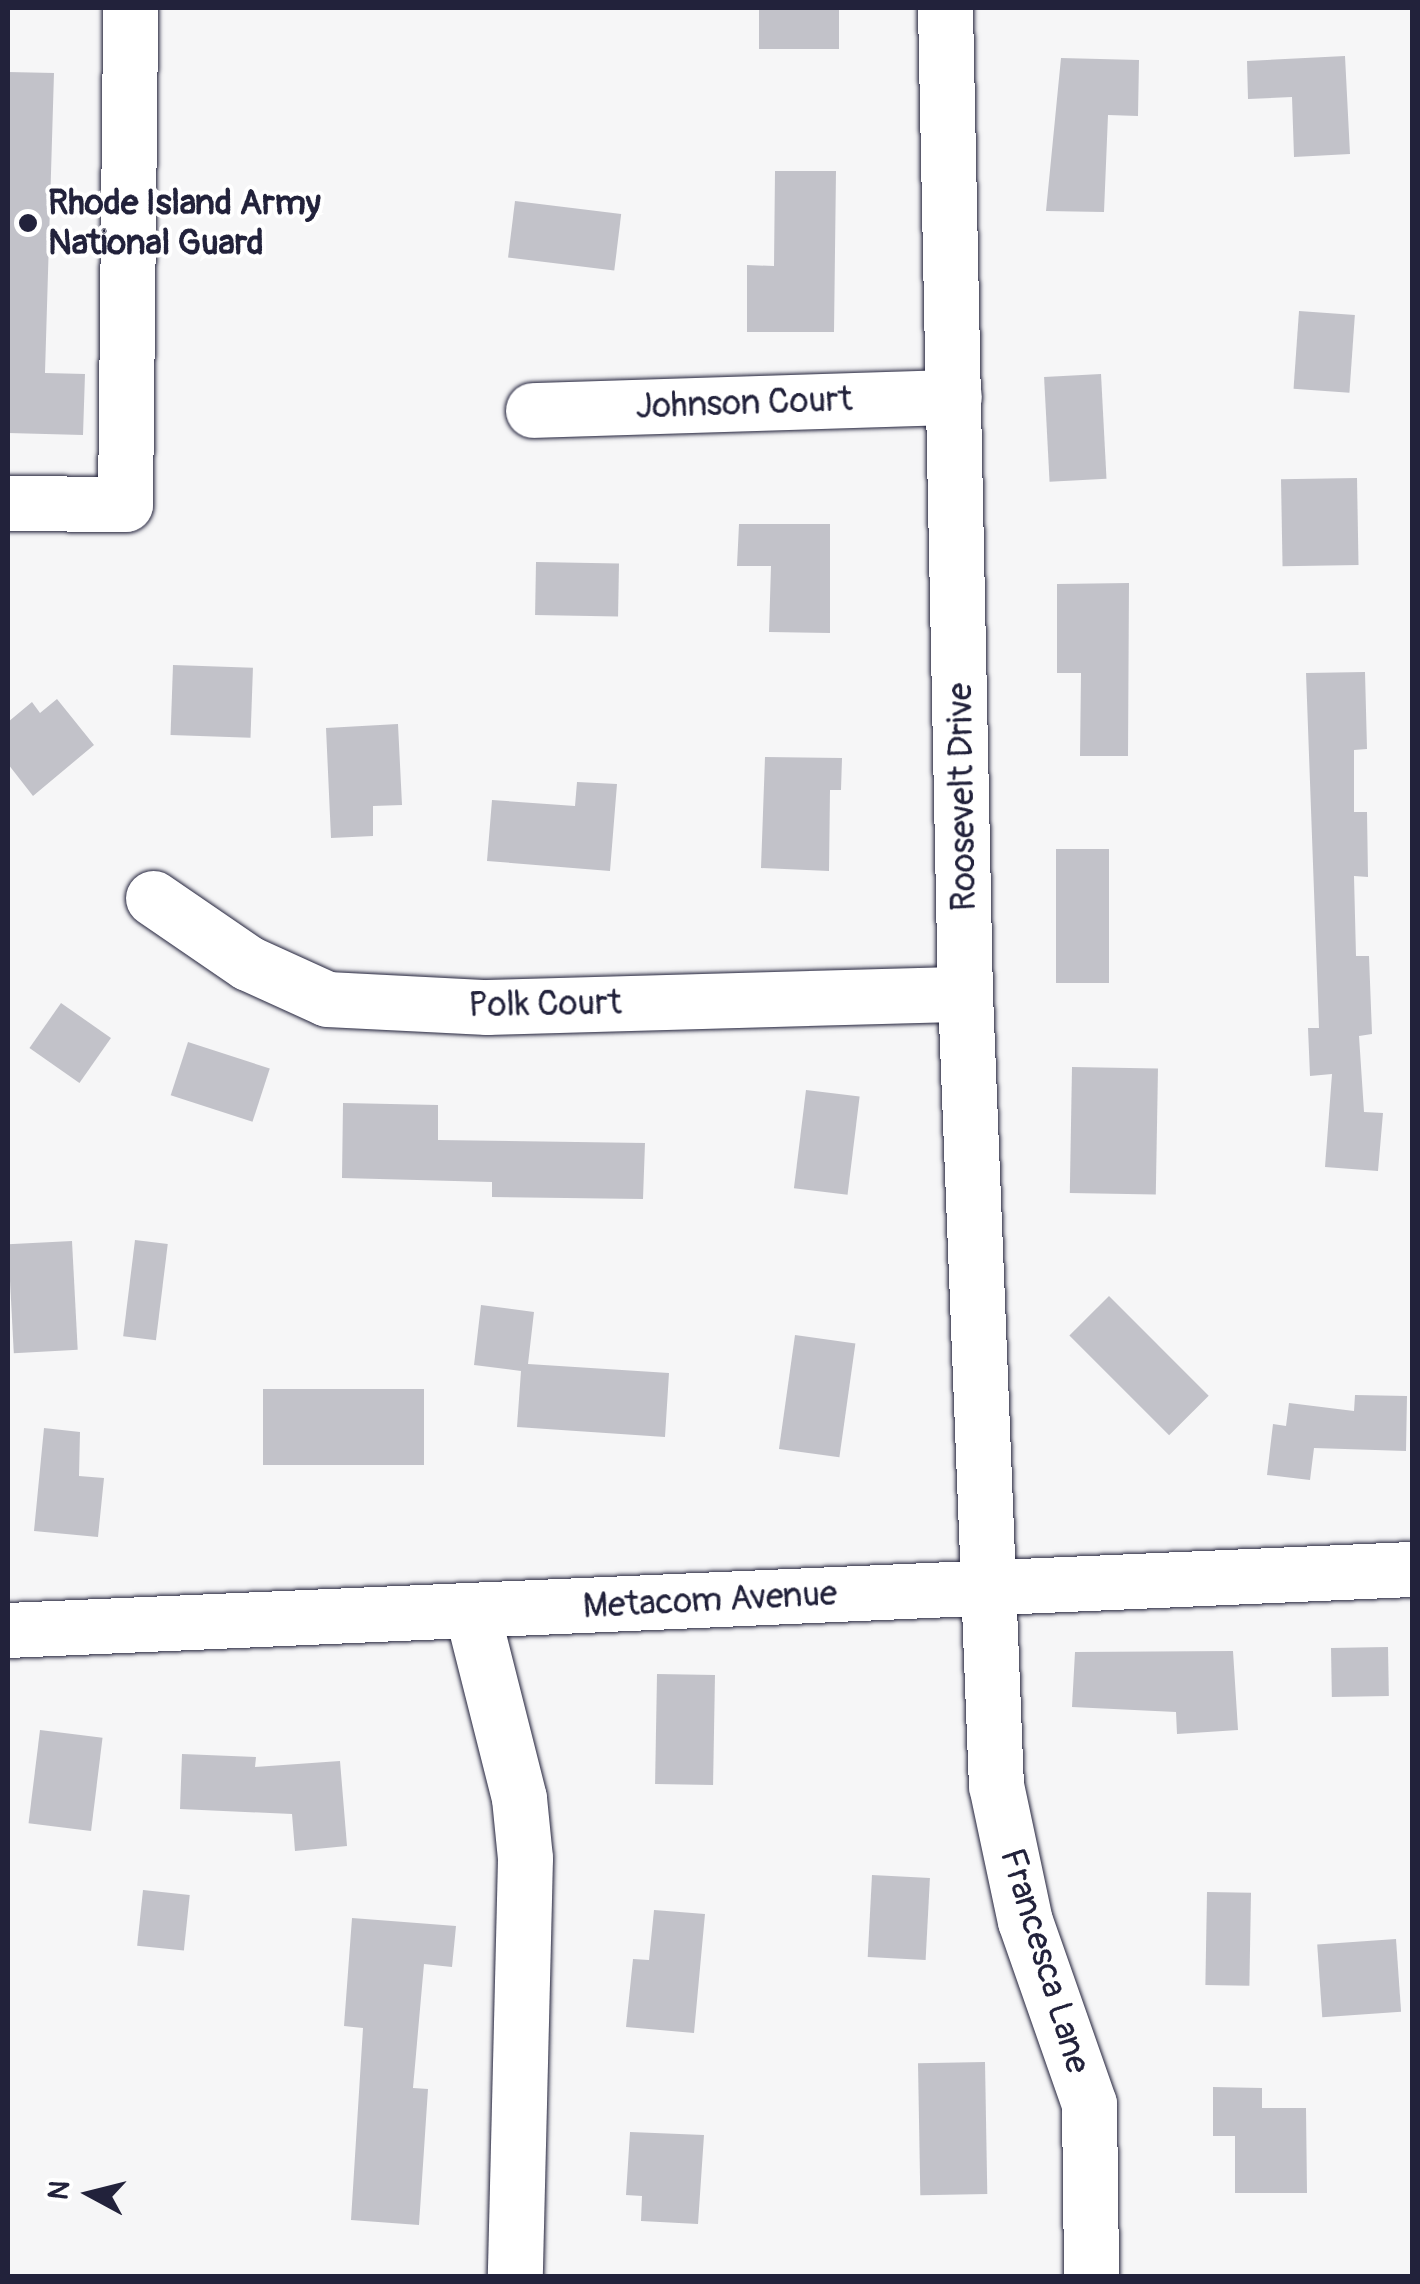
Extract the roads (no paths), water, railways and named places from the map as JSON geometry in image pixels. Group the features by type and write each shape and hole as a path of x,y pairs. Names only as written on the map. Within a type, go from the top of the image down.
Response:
{"street":[{"path":"8,502 125,504 130,8"},
{"name":"Roosevelt Drive","path":"945,8 965,994 992,1586"},
{"name":"Johnson Court","path":"533,410 954,397"},
{"name":"Polk Court","path":"153,898 248,963 327,999 487,1007 965,994"},
{"name":"Metacom Avenue","path":"8,1630 1412,1568"},
{"name":"Francesca Lane","path":"992,1586 996,1785 1025,1921 1089,2104 1091,2276"},
{"path":"472,1612 519,1798 525,1858 515,2276"}],"place":[{"name":"Rhode Island Army National Guard","path":"28,223"}]}
